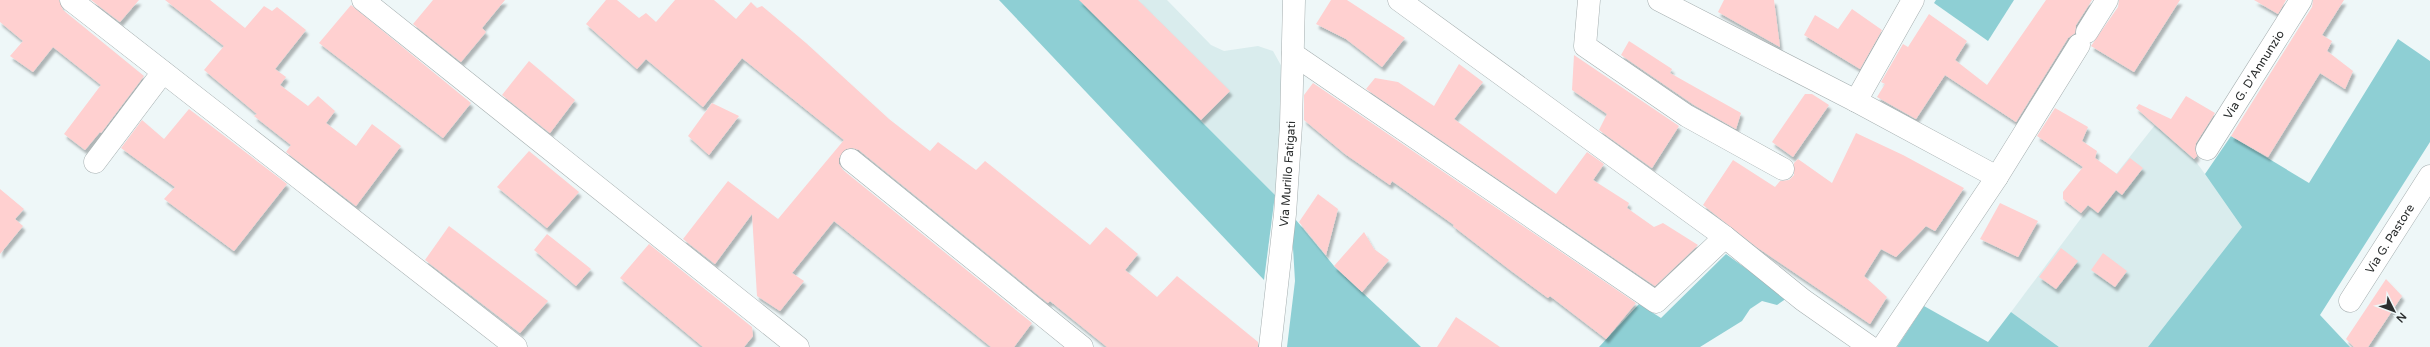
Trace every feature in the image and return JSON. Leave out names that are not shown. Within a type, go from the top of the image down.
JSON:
[{"type":"street","points":[[71,0],[516,347]]},
{"type":"street","points":[[363,0],[798,347]]},
{"type":"street","name":"Via Murillo Fatigati","points":[[1270,347],[1285,214],[1293,54],[1294,0]]},
{"type":"street","points":[[1399,0],[1725,238],[1803,300],[1870,347]]},
{"type":"street","points":[[1589,0],[1585,46],[1687,116],[1783,170]]},
{"type":"street","points":[[1659,0],[1856,101],[1997,177]]},
{"type":"street","points":[[1856,101],[1913,0]]},
{"type":"street","points":[[1883,347],[1997,177],[2108,0]]},
{"type":"street","name":"Via G. D'Annunzio","points":[[2207,150],[2301,0]]},
{"type":"street","points":[[1293,54],[1656,302],[1725,238]]},
{"type":"street","points":[[95,162],[163,72]]},
{"type":"street","points":[[851,160],[1082,347]]},
{"type":"street","name":"Via G. Pastore","points":[[2350,301],[2430,176]]},
{"type":"shaded area","points":[[999,0],[1080,0],[1275,195],[1264,280]]},
{"type":"shaded area","points":[[1088,0],[1167,0],[1211,45],[1224,51],[1258,46],[1273,51],[1283,69],[1277,197],[1084,4]]},
{"type":"shaded area","points":[[1936,0],[2014,0],[1988,41],[1934,3]]},
{"type":"shaded area","points":[[2398,39],[2430,61],[2430,142],[2320,315],[2350,347],[2148,347],[2242,227],[2205,174],[2231,136],[2309,183]]},
{"type":"shaded area","points":[[2155,125],[2194,159],[2243,226],[2148,347],[2059,347],[2011,312],[2082,217]]},
{"type":"shaded area","points":[[1291,214],[1334,266],[1421,347],[1287,347],[1295,281]]},
{"type":"shaded area","points":[[1726,254],[1787,298],[1777,305],[1762,301],[1750,309],[1742,321],[1700,347],[1599,347],[1639,304],[1661,318]]},
{"type":"shaded area","points":[[1924,306],[1988,342],[2011,312],[2059,347],[1897,347]]},
{"type":"building","points":[[0,0],[59,0],[63,10],[144,76],[101,133],[100,132],[85,150],[64,134],[101,85],[53,47],[33,72],[10,56],[23,41],[0,22]]},
{"type":"building","points":[[91,0],[139,0],[120,22]]},
{"type":"building","points":[[165,0],[210,0],[245,28],[264,6],[272,11],[277,7],[306,30],[275,69],[286,77],[280,85],[308,106],[318,96],[335,111],[326,123],[356,146],[372,124],[401,146],[356,206],[286,152],[291,145],[254,116],[257,114],[204,70],[224,46]]},
{"type":"building","points":[[433,0],[505,0],[482,28],[486,32],[461,62],[413,24]]},
{"type":"building","points":[[606,0],[617,0],[639,18],[646,13],[656,22],[675,0],[714,0],[736,19],[751,2],[757,8],[762,6],[806,43],[889,119],[930,151],[938,142],[976,170],[985,161],[1090,245],[1106,227],[1138,254],[1125,270],[1157,297],[1177,276],[1258,342],[1258,347],[1107,347],[1050,301],[1048,303],[859,150],[853,148],[846,149],[839,158],[839,164],[843,170],[1032,323],[1014,347],[991,347],[834,221],[792,273],[804,281],[780,311],[757,296],[752,214],[715,264],[683,239],[728,181],[778,219],[844,140],[742,58],[703,107],[646,59],[637,69],[586,24]]},
{"type":"building","points":[[1079,0],[1138,0],[1230,91],[1201,120]]},
{"type":"building","points":[[1331,0],[1347,0],[1405,38],[1382,67],[1346,39],[1316,24]]},
{"type":"building","points":[[1724,0],[1774,0],[1780,47],[1718,12]]},
{"type":"building","points":[[2046,0],[2092,0],[2076,25],[2075,33],[2068,38],[2016,122],[1945,75],[1916,119],[1877,97],[1885,84],[1881,82],[1903,44],[1908,47],[1929,14],[1967,41],[1955,60],[1987,85]]},
{"type":"building","points":[[2119,0],[2180,0],[2134,72],[2091,46],[2118,7]]},
{"type":"building","points":[[2254,0],[2286,0],[2278,14]]},
{"type":"building","points":[[2313,0],[2344,0],[2322,35],[2332,41],[2327,51],[2353,71],[2345,89],[2320,73],[2268,157],[2231,136],[2312,7]]},
{"type":"building","points":[[351,5],[471,103],[443,138],[319,43]]},
{"type":"building","points":[[1852,9],[1882,30],[1860,69],[1804,35],[1815,15],[1838,29]]},
{"type":"building","points":[[1629,41],[1672,69],[1670,73],[1741,113],[1736,129],[1694,105],[1621,55]]},
{"type":"building","points":[[1574,55],[1679,126],[1652,168],[1599,130],[1607,114],[1572,90]]},
{"type":"building","points":[[529,61],[575,100],[550,133],[502,95]]},
{"type":"building","points":[[1459,64],[1483,82],[1454,119],[1556,194],[1587,152],[1604,164],[1593,180],[1629,203],[1627,208],[1654,227],[1663,223],[1698,245],[1655,286],[1366,89],[1375,78],[1398,82],[1434,106]]},
{"type":"building","points":[[1313,83],[1636,303],[1606,339],[1550,296],[1548,298],[1510,270],[1453,226],[1454,225],[1392,181],[1390,185],[1345,154],[1304,120],[1304,95]]},
{"type":"building","points":[[1805,94],[1812,94],[1829,105],[1793,157],[1772,142]]},
{"type":"building","points":[[2186,96],[2215,113],[2196,143],[2195,149],[2197,156],[2194,159],[2136,108],[2139,104],[2171,119]]},
{"type":"building","points":[[712,103],[739,116],[709,155],[688,136]]},
{"type":"building","points":[[2055,108],[2088,127],[2082,141],[2097,151],[2095,158],[2117,174],[2130,158],[2143,168],[2122,195],[2116,190],[2098,213],[2088,205],[2081,213],[2063,199],[2063,192],[2083,167],[2037,136]]},
{"type":"building","points":[[189,109],[287,184],[234,251],[164,199],[175,187],[121,148],[142,120],[164,139]]},
{"type":"building","points":[[1856,133],[1903,155],[1964,188],[1935,231],[1926,226],[1896,257],[1881,249],[1864,276],[1887,297],[1870,324],[1758,248],[1703,205],[1733,160],[1775,187],[1780,181],[1789,180],[1794,175],[1794,163],[1798,159],[1832,183]]},
{"type":"building","points":[[529,151],[579,192],[547,228],[497,187]]},
{"type":"building","points":[[0,189],[24,209],[15,219],[23,226],[0,254]]},
{"type":"building","points":[[1318,194],[1338,209],[1326,255],[1299,222]]},
{"type":"building","points":[[2000,203],[2038,221],[2018,257],[1980,239]]},
{"type":"building","points":[[449,226],[548,301],[520,333],[425,260]]},
{"type":"building","points":[[1364,232],[1374,249],[1389,260],[1362,292],[1334,266]]},
{"type":"building","points":[[547,234],[591,269],[576,286],[534,250]]},
{"type":"building","points":[[649,244],[752,327],[753,336],[744,347],[703,347],[620,278]]},
{"type":"building","points":[[2061,248],[2078,261],[2056,289],[2039,277]]},
{"type":"building","points":[[2103,253],[2127,271],[2115,287],[2091,270]]},
{"type":"building","points":[[2386,279],[2402,296],[2368,347],[2354,347],[2346,339]]},
{"type":"building","points":[[1456,317],[1500,347],[1437,347]]}]
